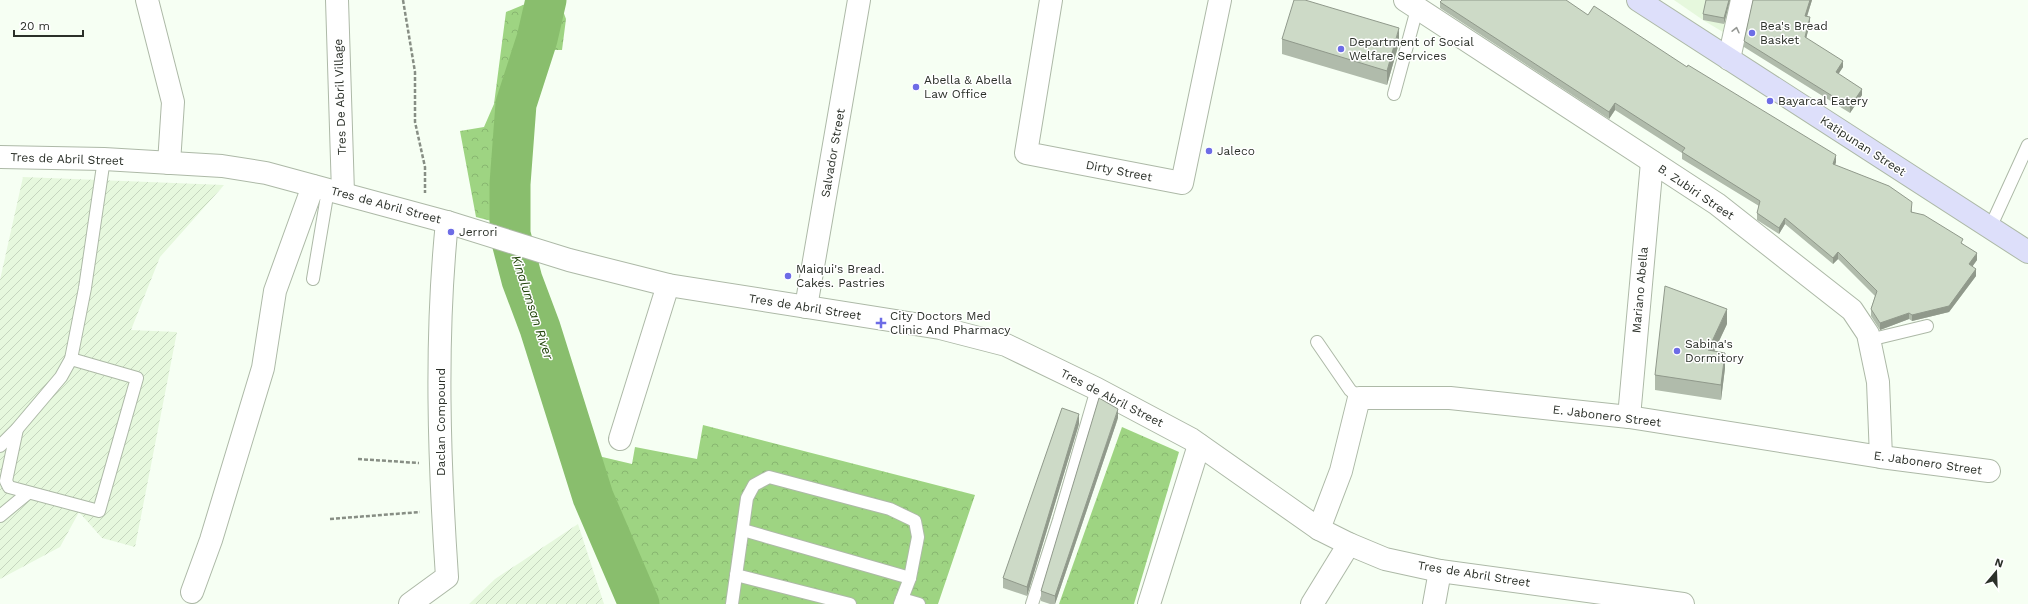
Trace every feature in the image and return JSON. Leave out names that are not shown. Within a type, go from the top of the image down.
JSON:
[{"type":"main road","name":"Katipunan Street","points":[[1638,0],[2028,252]]},
{"type":"street","points":[[147,0],[173,102],[169,163]]},
{"type":"street","name":"Tres De Abril Village","points":[[328,190],[338,0]]},
{"type":"street","name":"Salvador Street","points":[[806,307],[859,0]]},
{"type":"street","name":"Dirty Street","points":[[1051,0],[1026,153],[1182,183],[1220,0]]},
{"type":"street","points":[[1729,59],[1742,0]]},
{"type":"street","name":"B. Zubiri Street","points":[[1411,4],[1717,204],[1852,310],[1868,334],[1878,382],[1881,457]]},
{"type":"street","name":"Tres de Abril Street","points":[[0,156],[104,159],[222,166],[266,174],[446,222],[569,260],[668,284],[940,328],[1006,345],[1097,389],[1198,444],[1319,528],[1350,544],[1385,558],[1440,571],[1655,602],[1683,604]]},
{"type":"street","name":"Mariano Abella","points":[[1629,417],[1652,162]]},
{"type":"street","points":[[192,592],[211,540],[263,368],[275,291],[328,190]]},
{"type":"street","name":"Daclan Compound","points":[[410,604],[448,577],[440,464],[441,273],[446,222]]},
{"type":"street","points":[[620,439],[668,284]]},
{"type":"street","points":[[1319,528],[1341,471],[1358,398]]},
{"type":"street","name":"E. Jabonero Street","points":[[1358,398],[1450,398],[1629,417],[1881,457],[1989,472]]},
{"type":"street","points":[[1149,604],[1198,444]]},
{"type":"street","points":[[1312,604],[1350,544]]},
{"type":"street","points":[[1434,604],[1440,571]]},
{"type":"lane","points":[[1394,94],[1411,4]]},
{"type":"lane","points":[[1990,228],[2028,145]]},
{"type":"lane","points":[[0,446],[17,429],[61,377],[70,359],[85,288],[104,159]]},
{"type":"lane","points":[[313,279],[328,190]]},
{"type":"lane","points":[[1869,340],[1927,326]]},
{"type":"lane","points":[[1317,342],[1350,390],[1358,398]]},
{"type":"lane","points":[[17,429],[6,481],[9,487],[99,512],[137,378],[70,359]]},
{"type":"lane","points":[[1032,604],[1059,520],[1097,389]]},
{"type":"lane","points":[[732,604],[747,498],[754,485],[770,477],[890,509],[914,521],[918,537],[910,578],[901,602],[919,604]]},
{"type":"lane","points":[[0,516],[28,492]]},
{"type":"lane","points":[[743,530],[910,578]]},
{"type":"lane","points":[[736,575],[850,604]]},
{"type":"path","points":[[403,0],[415,72],[415,122],[425,167],[425,217]]},
{"type":"path","points":[[358,459],[440,464]]},
{"type":"path","points":[[330,518],[443,510]]},
{"type":"shaded area","points":[[1674,0],[1729,0],[1723,32],[1703,20]]},
{"type":"shaded area","points":[[23,177],[224,185],[160,257],[131,330],[177,332],[135,547],[102,538],[79,512],[60,547],[0,579],[0,280]]},
{"type":"shaded area","points":[[578,524],[604,604],[469,604],[495,579]]},
{"type":"green space","points":[[535,0],[559,0],[566,19],[562,50],[545,50],[521,116],[515,227],[476,217],[460,131],[484,127],[494,104],[506,12]]},
{"type":"green space","points":[[703,425],[975,495],[938,604],[652,604],[594,455],[632,464],[635,447],[697,459]]},
{"type":"green space","points":[[1122,427],[1179,452],[1134,604],[1059,604]]},
{"type":"building","name":"Department of Social Welfare Services","points":[[1294,0],[1305,0],[1399,28],[1387,71],[1282,39]]},
{"type":"building","points":[[1442,0],[1566,0],[1588,15],[1594,6],[1687,67],[1688,65],[1836,155],[1833,164],[1889,186],[1912,202],[1911,212],[1924,215],[1963,239],[1961,243],[1977,253],[1969,264],[1976,269],[1949,306],[1912,315],[1909,313],[1880,323],[1871,309],[1877,291],[1838,252],[1833,258],[1785,218],[1779,228],[1757,213],[1760,201],[1682,152],[1685,148],[1615,103],[1609,112],[1440,2]]},
{"type":"building","points":[[1706,0],[1729,0],[1724,18],[1703,14]]},
{"type":"building","points":[[1753,0],[1810,0],[1805,16],[1810,17],[1805,37],[1843,61],[1836,72],[1862,89],[1850,107],[1744,41]]},
{"type":"building","name":"Sabina's Dormitory","points":[[1665,286],[1727,309],[1708,350],[1725,353],[1721,385],[1655,375]]},
{"type":"building","points":[[1099,398],[1118,409],[1055,596],[1041,591]]},
{"type":"building","points":[[1062,408],[1079,414],[1027,587],[1003,578]]},
{"type":"waterway","name":"Kinalumsan River","points":[[546,0],[537,39],[516,104],[510,184],[510,234],[522,280],[540,328],[593,497],[639,604]]},
{"type":"place","name":"Bea's Bread Basket","points":[[1752,33]]},
{"type":"place","name":"Department of Social Welfare Services","points":[[1341,49]]},
{"type":"place","name":"Abella & Abella Law Office","points":[[916,87]]},
{"type":"place","name":"Bayarcal Eatery","points":[[1770,101]]},
{"type":"place","name":"Jaleco","points":[[1209,151]]},
{"type":"place","name":"Jerrori","points":[[451,232]]},
{"type":"place","name":"Maiqui's Bread. Cakes. Pastries","points":[[788,276]]},
{"type":"place","name":"City Doctors Med Clinic And Pharmacy","points":[[881,323]]},
{"type":"place","name":"Sabina's Dormitory","points":[[1677,351]]}]
